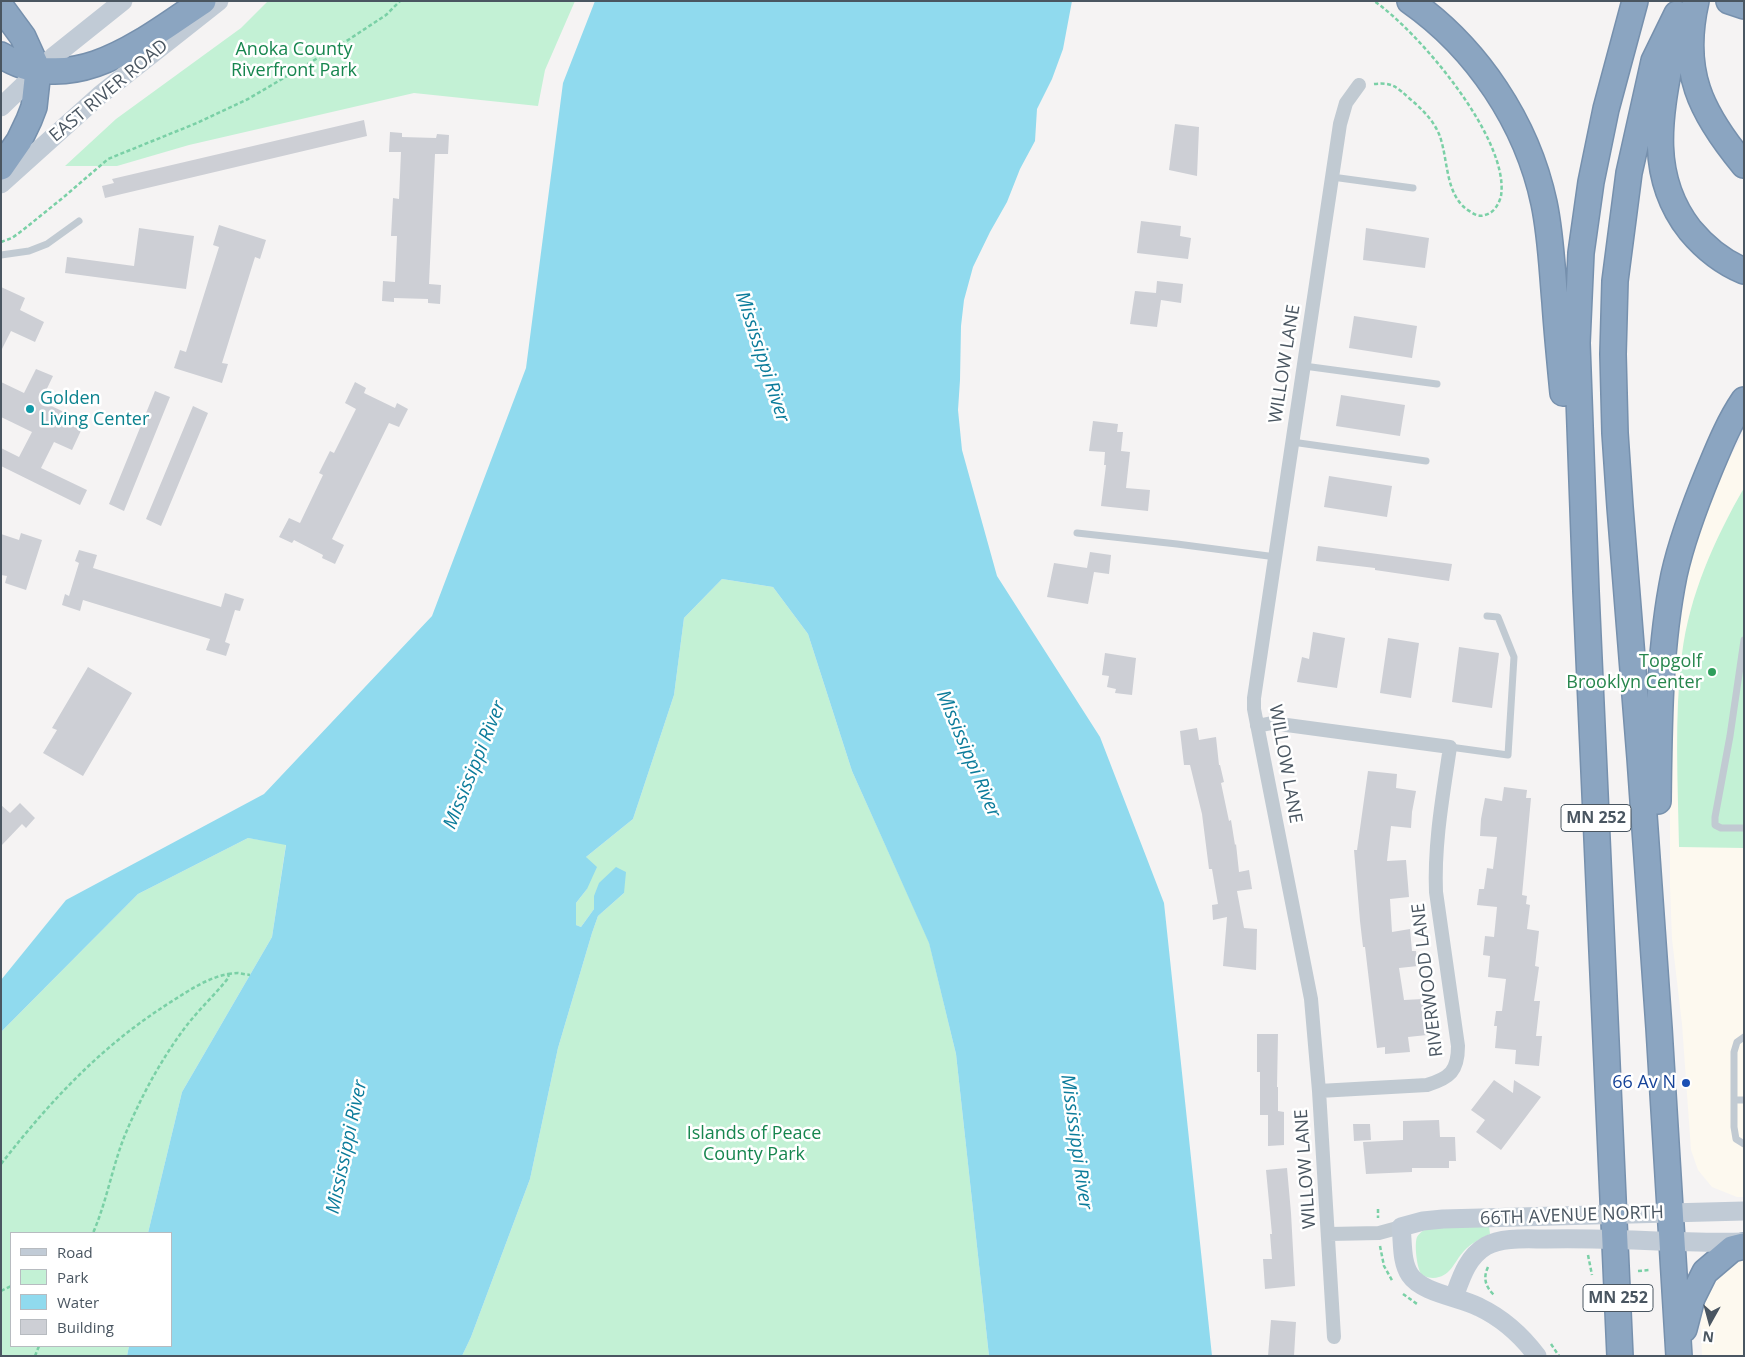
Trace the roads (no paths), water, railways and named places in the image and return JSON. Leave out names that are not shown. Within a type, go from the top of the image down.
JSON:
[{"type":"highway","points":[[1,55],[21,65],[38,70],[68,71],[95,65],[125,51],[203,1]]},
{"type":"highway","points":[[1410,1],[1449,33],[1489,80],[1522,136],[1539,184],[1550,240],[1590,676]]},
{"type":"highway","points":[[1590,676],[1577,364],[1579,278],[1591,182],[1604,118],[1634,1]]},
{"type":"highway","points":[[1729,2],[1744,6]]},
{"type":"highway","points":[[1684,5],[1691,43],[1693,68],[1700,99],[1712,122],[1744,165]]},
{"type":"highway","points":[[1684,5],[1661,121],[1660,150],[1663,172],[1669,194],[1686,225],[1702,244],[1724,261],[1739,269]]},
{"type":"highway","points":[[1655,966],[1619,498],[1614,406],[1613,328],[1618,253],[1629,173],[1654,61],[1684,5]]},
{"type":"highway","points":[[1,7],[23,38],[38,70],[34,108],[19,141],[1,167]]},
{"type":"highway","points":[[1655,966],[1658,760],[1665,635],[1674,574],[1687,527],[1701,488],[1724,434],[1744,400]]},
{"type":"highway","points":[[1701,488],[1744,416]]},
{"type":"highway","name":"MN 252","points":[[1590,676],[1620,1356]]},
{"type":"highway","name":"MN 252","points":[[1655,966],[1679,1353]]},
{"type":"highway","points":[[1679,1353],[1692,1298],[1705,1272],[1732,1249],[1744,1244]]},
{"type":"street","points":[[1,106],[38,70],[123,1]]},
{"type":"street","name":"EAST RIVER ROAD","points":[[1,184],[100,95],[219,1]]},
{"type":"street","name":"WILLOW LANE","points":[[1334,1337],[1329,1234],[1311,999],[1257,726],[1254,698],[1340,124],[1346,103],[1359,85]]},
{"type":"street","points":[[1257,726],[1272,723],[1450,747]]},
{"type":"street","name":"RIVERWOOD LANE","points":[[1319,1091],[1427,1085],[1440,1081],[1451,1074],[1458,1061],[1458,1046],[1436,892],[1435,867],[1450,747]]},
{"type":"street","name":"66TH AVENUE NORTH","points":[[1329,1234],[1379,1233],[1401,1226],[1443,1219],[1744,1211]]},
{"type":"street","points":[[1401,1226],[1404,1261],[1411,1277],[1417,1283],[1479,1306],[1520,1336],[1538,1356]]},
{"type":"street","name":"66TH AVENUE NORTH","points":[[1454,1297],[1462,1275],[1473,1255],[1487,1245],[1510,1240],[1570,1238],[1744,1244]]},
{"type":"lane","points":[[1332,177],[1412,188]]},
{"type":"lane","points":[[1,255],[29,251],[47,244],[78,221]]},
{"type":"lane","points":[[1304,366],[1437,384]]},
{"type":"lane","points":[[1292,442],[1426,460]]},
{"type":"lane","points":[[1077,533],[1276,557]]},
{"type":"lane","points":[[1450,747],[1508,755],[1514,657],[1498,618],[1487,616]]},
{"type":"lane","points":[[1744,640],[1715,825],[1721,828],[1744,828]]},
{"type":"lane","points":[[1744,1037],[1737,1042],[1734,1052],[1735,1133],[1736,1139],[1744,1144]]},
{"type":"lane","points":[[1734,1100],[1744,1100]]},
{"type":"water","name":"Mississippi River","points":[[595,1],[1072,1],[1063,49],[1052,79],[1037,109],[1035,141],[1020,169],[1007,202],[973,267],[964,300],[961,326],[958,410],[962,450],[997,576],[1100,737],[1164,903],[1212,1356],[989,1356],[956,1054],[929,943],[852,771],[808,634],[773,587],[722,579],[684,618],[674,695],[633,819],[586,857],[597,867],[587,889],[576,903],[576,925],[581,927],[594,909],[594,896],[599,883],[616,867],[626,872],[624,893],[598,916],[592,933],[558,1048],[530,1179],[471,1337],[462,1356],[127,1356],[129,1347],[172,1347],[172,1232],[148,1232],[182,1092],[272,937],[286,845],[248,838],[138,894],[1,1032],[1,980],[66,900],[264,794],[432,616],[526,368],[563,83]]},
{"type":"place","name":"Golden Living Center","points":[[30,409]]},
{"type":"place","name":"Topgolf Brooklyn Center","points":[[1712,672]]},
{"type":"place","name":"66 Av N","points":[[1686,1083]]},
{"type":"park label","name":"Anoka County Riverfront Park","points":[[294,60]]},
{"type":"park label","name":"Islands of Peace County Park","points":[[754,1144]]}]
